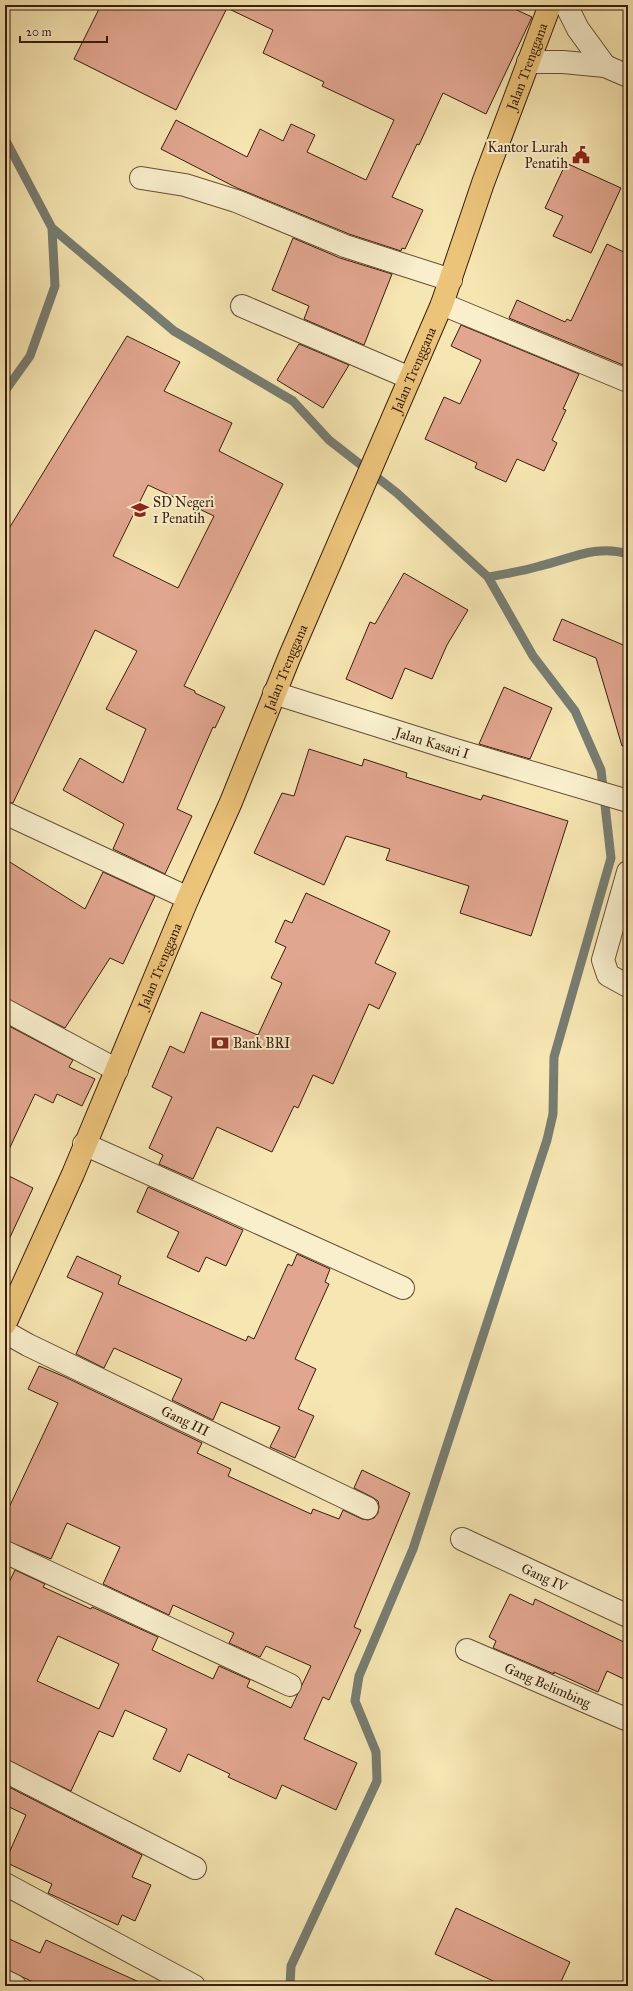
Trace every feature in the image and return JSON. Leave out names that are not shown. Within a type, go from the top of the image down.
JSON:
[{"type":"main road","name":"Jalan Trenggana","points":[[6,1319],[73,1174],[84,1144],[117,1070],[188,898],[231,802],[274,693],[349,516],[442,304],[483,183],[550,7]]},
{"type":"street","points":[[550,7],[578,30],[605,66]]},
{"type":"street","points":[[528,62],[563,62],[605,66],[628,76]]},
{"type":"street","points":[[141,178],[185,185],[236,201],[345,246],[451,280]]},
{"type":"street","points":[[442,304],[628,381]]},
{"type":"street","points":[[242,306],[410,378]]},
{"type":"street","name":"Jalan Kasari I","points":[[274,693],[452,749],[628,801]]},
{"type":"street","points":[[7,814],[188,898]]},
{"type":"street","points":[[628,872],[603,960],[608,975],[628,986]]},
{"type":"street","points":[[5,1010],[117,1070]]},
{"type":"street","points":[[84,1144],[403,1288]]},
{"type":"street","name":"Gang III","points":[[6,1319],[28,1345],[367,1508]]},
{"type":"street","name":"Gang IV","points":[[462,1539],[628,1616]]},
{"type":"street","points":[[5,1552],[290,1685]]},
{"type":"street","name":"Gang Belimbing","points":[[467,1650],[628,1720]]},
{"type":"street","points":[[5,1772],[195,1868]]},
{"type":"street","points":[[5,1884],[194,1986]]},
{"type":"street","points":[[5,1981],[15,1986]]},
{"type":"building","points":[[101,5],[506,5],[532,17],[486,114],[443,93],[419,145],[417,144],[392,197],[423,210],[405,249],[402,248],[401,251],[349,234],[237,188],[161,149],[176,120],[247,157],[260,129],[283,141],[291,124],[315,135],[307,152],[366,180],[394,120],[322,86],[324,82],[263,53],[273,30],[227,8],[176,110],[74,59]]},
{"type":"building","points":[[566,163],[621,188],[591,253],[553,236],[563,216],[545,208]]},
{"type":"building","points":[[293,238],[340,258],[392,274],[364,345],[304,319],[309,306],[272,290]]},
{"type":"building","points":[[607,244],[628,254],[628,367],[509,318],[517,300],[565,322],[567,319],[571,321]]},
{"type":"building","points":[[461,325],[579,374],[563,409],[566,410],[552,440],[557,443],[544,471],[517,459],[506,482],[475,468],[477,463],[425,439],[444,397],[460,404],[481,360],[451,346]]},
{"type":"building","name":"SD Negeri 1 Penatih","points":[[127,336],[180,362],[164,391],[232,423],[219,451],[283,484],[184,686],[195,691],[195,693],[225,707],[215,728],[213,727],[177,809],[192,816],[165,874],[113,849],[124,824],[63,790],[80,758],[123,783],[146,729],[106,709],[137,651],[95,630],[13,803],[5,802],[5,535]],"holes":[[[148,485],[214,516],[178,588],[113,556]]]},
{"type":"building","points":[[299,344],[349,365],[323,408],[277,380]]},
{"type":"building","points":[[404,573],[468,610],[447,645],[432,679],[405,668],[392,699],[346,679],[370,622],[375,624]]},
{"type":"building","points":[[562,619],[628,647],[628,745],[622,746],[596,658],[553,640]]},
{"type":"building","points":[[504,687],[552,708],[530,759],[479,744]]},
{"type":"building","points":[[309,749],[362,766],[364,759],[407,773],[406,777],[481,800],[483,795],[568,821],[531,936],[460,913],[469,886],[386,860],[390,849],[346,836],[324,885],[254,853],[282,793],[294,796]]},
{"type":"building","points":[[5,859],[85,909],[103,872],[155,896],[123,964],[110,958],[65,1028],[5,998]]},
{"type":"building","points":[[306,893],[390,931],[375,963],[396,973],[379,1009],[369,1004],[333,1084],[313,1075],[298,1108],[294,1106],[272,1152],[217,1127],[193,1179],[159,1164],[163,1155],[149,1148],[172,1097],[152,1087],[170,1046],[184,1053],[201,1012],[258,1035],[282,983],[271,978],[286,947],[275,942],[285,920],[292,923]]},
{"type":"building","points":[[7,1025],[73,1060],[69,1067],[95,1079],[82,1106],[57,1094],[53,1103],[35,1094],[5,1158],[5,1030]]},
{"type":"building","points":[[5,1174],[33,1188],[5,1248]]},
{"type":"building","points":[[148,1187],[243,1230],[226,1266],[206,1257],[199,1272],[167,1257],[179,1232],[137,1212]]},
{"type":"building","points":[[297,1254],[330,1269],[325,1282],[329,1284],[295,1359],[316,1369],[298,1409],[314,1416],[295,1458],[270,1447],[280,1427],[221,1402],[213,1420],[172,1400],[182,1379],[114,1348],[104,1368],[76,1354],[103,1293],[67,1277],[77,1256],[121,1276],[118,1284],[246,1341],[248,1336],[254,1339],[288,1264],[292,1266]]},
{"type":"building","points":[[39,1366],[65,1377],[202,1443],[197,1453],[231,1469],[228,1476],[311,1514],[313,1509],[339,1519],[343,1510],[362,1519],[368,1520],[374,1518],[378,1513],[378,1501],[354,1488],[362,1470],[410,1493],[354,1627],[361,1630],[329,1700],[323,1697],[304,1739],[357,1763],[336,1810],[282,1785],[276,1799],[228,1777],[230,1774],[188,1754],[180,1772],[153,1759],[167,1729],[125,1710],[113,1737],[99,1731],[71,1791],[5,1759],[5,1591],[15,1570],[45,1584],[43,1587],[158,1637],[152,1650],[213,1679],[219,1666],[250,1680],[247,1687],[291,1708],[311,1666],[266,1646],[260,1657],[229,1643],[234,1633],[173,1605],[169,1615],[103,1584],[120,1547],[67,1523],[51,1559],[5,1540],[5,1516],[58,1403],[28,1389]],"holes":[[[58,1636],[119,1664],[99,1709],[37,1681]]]},
{"type":"building","points":[[510,1594],[533,1605],[535,1599],[628,1644],[628,1681],[607,1671],[598,1692],[554,1672],[554,1674],[493,1648],[496,1641],[489,1637]]},
{"type":"building","points":[[5,1785],[142,1855],[132,1877],[151,1885],[135,1921],[122,1915],[118,1925],[48,1893],[52,1884],[5,1862],[26,1815],[5,1805]]},
{"type":"building","points":[[456,1908],[570,1962],[559,1986],[504,1986],[435,1954]]},
{"type":"building","points":[[5,1937],[40,1953],[46,1940],[148,1986],[42,1986],[5,1969]]},
{"type":"waterway","points":[[5,139],[52,228],[55,286],[30,356],[5,391]]},
{"type":"waterway","points":[[52,228],[174,331],[293,401],[329,440],[397,493],[488,577],[533,656],[575,711],[601,770],[611,858],[554,1057],[553,1114],[547,1140],[413,1549],[359,1676],[355,1701],[376,1752],[377,1781],[291,1966],[290,1986]]},
{"type":"waterway","points":[[488,577],[594,552],[617,551],[628,554]]},
{"type":"place","name":"Kantor Lurah Penatih","points":[[581,155]]},
{"type":"place","name":"SD Negeri 1 Penatih","points":[[140,510]]},
{"type":"place","name":"Bank BRI","points":[[220,1043]]}]
